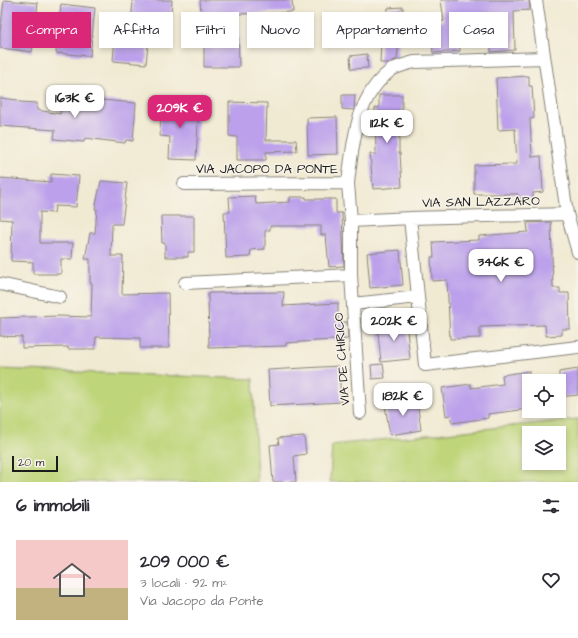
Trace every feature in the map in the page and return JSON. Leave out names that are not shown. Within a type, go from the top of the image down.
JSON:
[{"type":"street","points":[[536,0],[567,214],[578,252]]},
{"type":"street","points":[[348,183],[351,154],[359,117],[369,94],[381,80],[394,69],[414,62],[544,58]]},
{"type":"street","name":"VIA JACOPO DA PONTE","points":[[184,184],[348,183],[351,221],[351,275]]},
{"type":"street","name":"VIA SAN LAZZARO","points":[[567,214],[410,218],[425,365],[578,346]]},
{"type":"street","points":[[351,221],[410,218]]},
{"type":"street","points":[[185,283],[351,275]]},
{"type":"street","name":"VIA DE CHIRICO","points":[[351,275],[360,413]]},
{"type":"street","points":[[0,284],[60,297]]},
{"type":"street","points":[[352,304],[418,297]]},
{"type":"green space","points":[[0,369],[253,379],[257,482],[0,482]]},
{"type":"green space","points":[[578,419],[578,482],[330,482],[332,445]]},
{"type":"building","points":[[4,0],[38,3],[37,12],[12,12],[12,48],[32,48],[32,52],[0,48],[0,33]]},
{"type":"building","points":[[133,0],[172,0],[171,12],[132,12]]},
{"type":"building","points":[[200,0],[292,0],[293,12],[247,12],[247,14],[239,14],[239,12],[201,12]]},
{"type":"building","points":[[441,0],[529,0],[530,10],[514,11],[515,50],[491,52],[491,48],[508,48],[508,12],[449,12],[449,48],[460,48],[460,51],[433,53],[433,48],[441,48],[441,21],[444,21]]},
{"type":"building","points":[[61,4],[95,8],[91,46],[91,12],[60,12]]},
{"type":"building","points":[[403,7],[403,12],[388,12],[388,8]]},
{"type":"building","points":[[57,48],[91,48],[90,56],[56,53]]},
{"type":"building","points":[[114,48],[148,48],[146,64],[113,61]]},
{"type":"building","points":[[204,48],[239,48],[239,67],[204,67]]},
{"type":"building","points":[[381,48],[398,48],[397,59],[389,63],[380,63]]},
{"type":"building","points":[[367,54],[368,68],[351,69],[350,56]]},
{"type":"building","points":[[529,76],[529,86],[532,86],[534,118],[530,119],[532,157],[541,156],[543,192],[533,193],[533,199],[518,200],[518,194],[474,194],[474,165],[517,164],[515,129],[498,130],[496,78]]},
{"type":"building","points":[[62,95],[136,103],[133,141],[126,140],[125,143],[85,138],[84,142],[54,139],[55,130],[0,126],[0,98],[18,100],[19,102],[37,103],[37,110],[60,114]]},
{"type":"building","points":[[342,95],[355,95],[354,110],[342,109]]},
{"type":"building","points":[[379,95],[402,95],[402,121],[399,121],[399,153],[402,187],[373,189],[370,154],[376,154],[375,108],[379,108]]},
{"type":"building","points":[[161,102],[199,104],[196,160],[169,159],[170,137],[160,136]]},
{"type":"building","points":[[229,102],[267,103],[266,140],[296,140],[297,151],[266,152],[266,160],[237,160],[237,137],[229,136]]},
{"type":"building","points":[[337,117],[338,154],[308,155],[307,118]]},
{"type":"building","points":[[51,174],[79,176],[76,207],[55,206],[54,213],[40,212],[40,243],[73,243],[72,259],[61,259],[61,274],[33,274],[33,262],[11,261],[12,220],[0,219],[0,178],[51,182]]},
{"type":"building","points":[[101,181],[127,183],[122,224],[112,224],[111,256],[123,256],[122,294],[168,293],[169,348],[140,348],[140,338],[96,337],[95,349],[68,349],[68,347],[22,348],[22,337],[0,336],[0,318],[58,316],[91,317],[92,283],[90,283],[90,259],[85,259],[90,233],[95,233],[97,209],[95,209]]},
{"type":"building","points":[[255,196],[256,204],[290,202],[290,197],[306,197],[306,199],[336,199],[336,213],[342,213],[344,266],[329,267],[326,235],[321,235],[321,226],[270,226],[270,230],[265,231],[265,249],[251,250],[250,257],[226,258],[224,212],[230,212],[229,197]]},
{"type":"building","points":[[161,216],[194,216],[194,252],[188,252],[188,257],[165,257],[165,243],[162,243]]},
{"type":"building","points":[[551,222],[553,288],[560,288],[560,293],[569,293],[570,329],[562,329],[562,335],[546,336],[545,325],[480,327],[480,338],[450,339],[447,280],[432,281],[431,257],[434,257],[433,242],[479,240],[479,236],[528,232],[527,223]]},
{"type":"building","points":[[400,250],[403,285],[370,288],[367,253]]},
{"type":"building","points":[[284,292],[283,306],[338,303],[338,322],[347,322],[348,339],[286,343],[286,346],[209,348],[208,293]]},
{"type":"building","points":[[379,309],[380,322],[368,323],[367,310]]},
{"type":"building","points":[[406,321],[410,359],[381,362],[377,324]]},
{"type":"building","points":[[383,364],[385,378],[372,379],[371,365]]},
{"type":"building","points":[[339,366],[341,402],[270,406],[268,370]]},
{"type":"building","points":[[578,369],[578,395],[566,396],[566,374],[559,374],[559,372]]},
{"type":"building","points":[[529,371],[529,374],[522,374],[522,410],[488,414],[488,418],[452,423],[450,415],[446,416],[442,388],[471,384],[471,388],[503,384],[502,375]]},
{"type":"building","points":[[417,400],[421,430],[390,435],[385,405]]},
{"type":"building","points":[[304,436],[306,454],[294,456],[296,482],[273,482],[270,445],[279,444],[278,438]]}]
